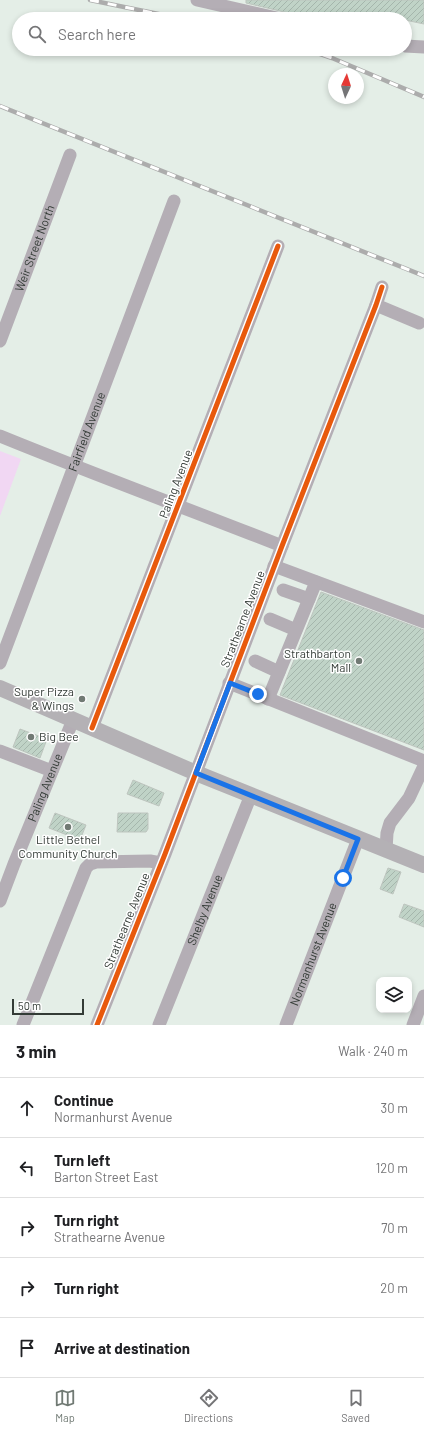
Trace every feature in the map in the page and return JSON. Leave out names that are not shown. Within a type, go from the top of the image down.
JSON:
[{"type":"main road","points":[[0,688],[196,773],[424,866]]},
{"type":"street","points":[[197,0],[250,12]]},
{"type":"street","points":[[412,46],[424,47]]},
{"type":"street","name":"Weir Street North","points":[[0,341],[70,155]]},
{"type":"street","name":"Fairfield Avenue","points":[[0,663],[174,201]]},
{"type":"street","name":"Paling Avenue","points":[[92,728],[278,246]]},
{"type":"street","name":"Strathearne Avenue","points":[[97,1025],[196,773],[382,287]]},
{"type":"street","points":[[376,305],[419,323]]},
{"type":"street","points":[[0,436],[75,467],[178,505],[282,546]]},
{"type":"street","points":[[274,566],[424,622]]},
{"type":"street","points":[[268,698],[316,582]]},
{"type":"street","points":[[283,590],[309,599]]},
{"type":"street","points":[[270,619],[296,630]]},
{"type":"street","points":[[255,661],[279,672]]},
{"type":"street","points":[[230,683],[424,761]]},
{"type":"street","name":"Paling Avenue","points":[[0,901],[2,888],[73,720]]},
{"type":"street","points":[[0,751],[52,771]]},
{"type":"street","points":[[386,850],[387,834],[390,823],[409,798],[424,766]]},
{"type":"street","name":"Shelby Avenue","points":[[159,1025],[251,795]]},
{"type":"street","name":"Normanhurst Avenue","points":[[286,1025],[358,839]]},
{"type":"street","points":[[23,1025],[86,868],[96,862],[150,861],[161,863]]},
{"type":"street","points":[[413,1025],[424,996]]},
{"type":"shaded area","points":[[0,451],[21,459],[0,516]]},
{"type":"building","points":[[246,0],[424,0],[424,24],[412,21],[412,12],[284,12],[246,3]]},
{"type":"building","name":"Strathbarton Mall","points":[[321,592],[424,630],[424,750],[280,695]]},
{"type":"building","points":[[20,729],[47,739],[40,758],[13,747]]},
{"type":"building","points":[[133,780],[164,793],[159,806],[127,794]]},
{"type":"building","name":"Little Bethel Community Church","points":[[55,813],[86,825],[80,840],[49,828]]},
{"type":"building","points":[[118,813],[148,813],[148,829],[146,832],[117,832]]},
{"type":"building","points":[[388,868],[401,872],[393,894],[380,889]]},
{"type":"building","points":[[404,904],[424,911],[424,927],[399,917]]},
{"type":"railway","points":[[90,0],[149,12]]},
{"type":"railway","points":[[326,56],[424,97]]},
{"type":"railway","points":[[0,106],[424,276]]},
{"type":"cycle path","points":[[92,728],[278,246]]},
{"type":"cycle path","points":[[97,1025],[165,854],[382,287]]},
{"type":"place","name":"Strathbarton Mall","points":[[359,661]]},
{"type":"place","name":"Super Pizza & Wings","points":[[82,699]]},
{"type":"place","name":"Big Bee","points":[[31,737]]},
{"type":"place","name":"Little Bethel Community Church","points":[[68,827]]},
{"type":"route","points":[[258,694],[230,683],[196,773],[358,839],[343,878]]}]
